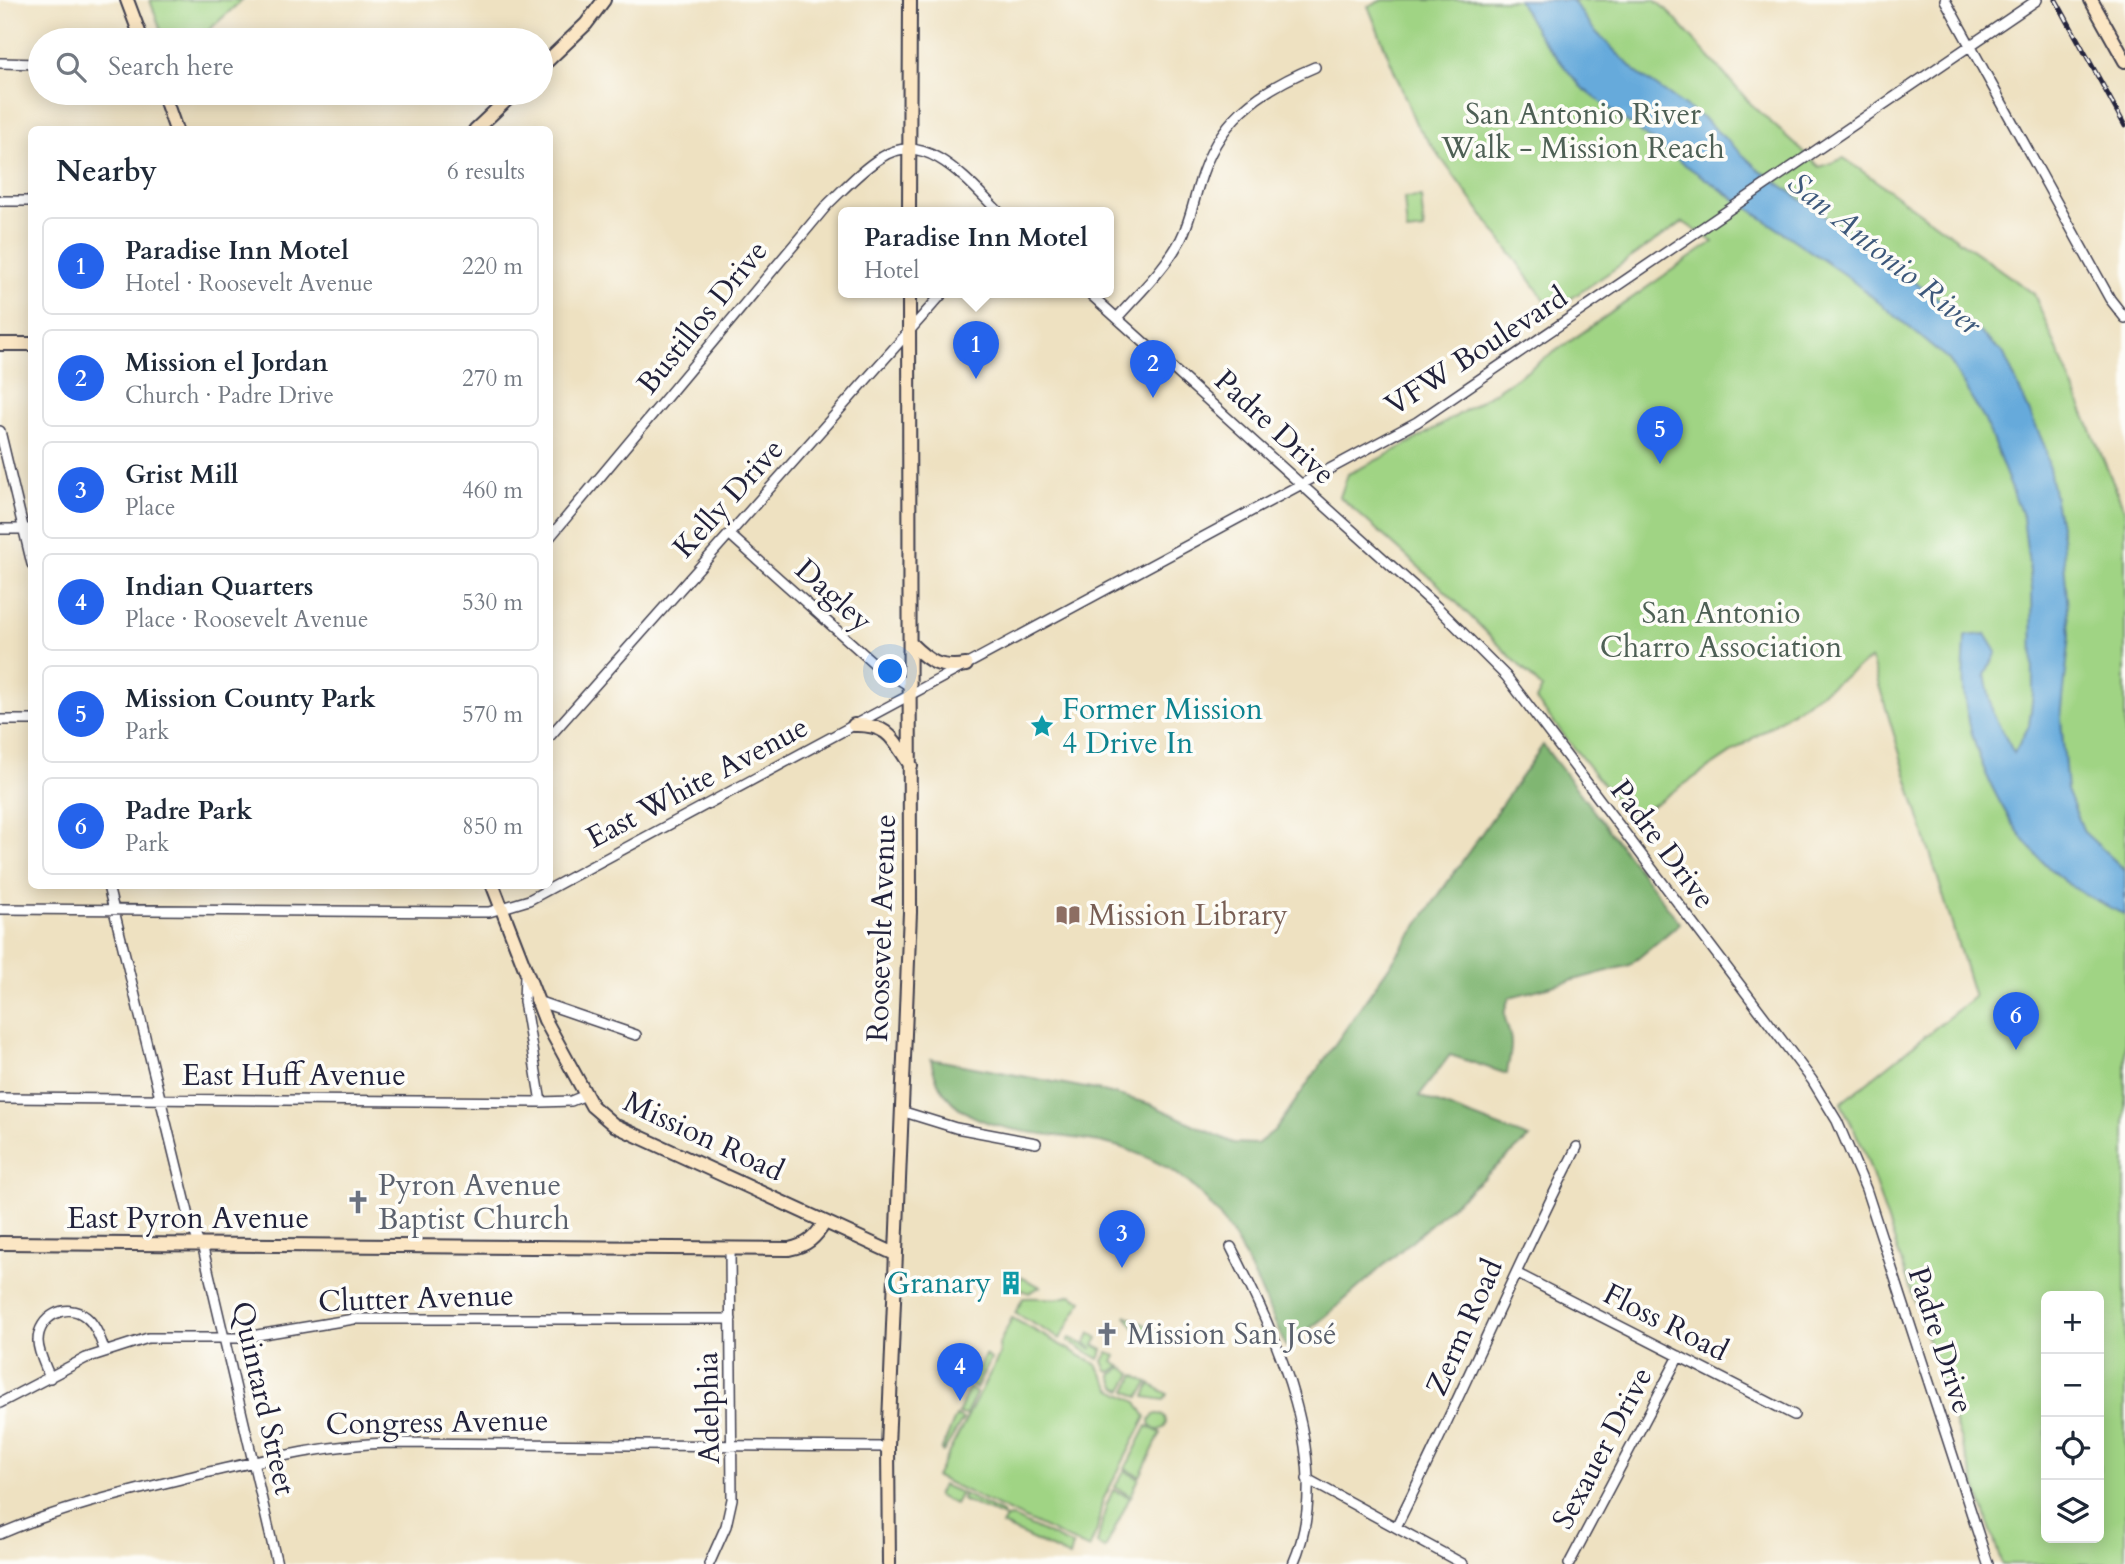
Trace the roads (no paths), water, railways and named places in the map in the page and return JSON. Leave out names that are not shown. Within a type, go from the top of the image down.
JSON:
[{"type":"main road","points":[[127,0],[138,28]]},
{"type":"main road","points":[[553,56],[586,24],[604,0]]},
{"type":"main road","points":[[909,0],[909,207]]},
{"type":"main road","points":[[2091,0],[2125,61]]},
{"type":"main road","points":[[167,105],[175,126]]},
{"type":"main road","points":[[479,126],[501,105]]},
{"type":"main road","name":"Roosevelt Avenue","points":[[889,1564],[888,1447],[910,912],[909,298]]},
{"type":"main road","points":[[0,344],[28,344]]},
{"type":"main road","points":[[911,644],[941,667],[966,665]]},
{"type":"main road","points":[[854,726],[869,725],[887,732],[911,767]]},
{"type":"main road","name":"Mission Road","points":[[494,889],[537,1001],[586,1095],[600,1115],[614,1125],[895,1254]]},
{"type":"main road","name":"East Pyron Avenue","points":[[0,1242],[730,1248],[804,1246],[815,1238],[825,1222]]},
{"type":"street","points":[[1945,0],[2110,299],[2125,318]]},
{"type":"street","name":"VFW Boulevard","points":[[911,691],[966,665],[1427,416],[2038,0]]},
{"type":"street","points":[[0,63],[28,64]]},
{"type":"street","points":[[1117,318],[1161,269],[1177,245],[1193,213],[1208,160],[1224,130],[1269,88],[1315,67]]},
{"type":"street","points":[[909,149],[924,152],[948,164],[994,207]]},
{"type":"street","name":"Bustillos Drive","points":[[553,533],[828,204],[883,156],[909,149]]},
{"type":"street","points":[[0,201],[28,201]]},
{"type":"street","name":"Kelly Drive","points":[[553,733],[939,298]]},
{"type":"street","name":"Padre Drive","points":[[1095,298],[1436,606],[1506,676],[1827,1104],[1866,1189],[1988,1564]]},
{"type":"street","points":[[0,431],[27,529],[0,529]]},
{"type":"street","name":"Dagley","points":[[729,534],[877,666],[911,691]]},
{"type":"street","name":"East White Avenue","points":[[553,887],[854,726],[911,691]]},
{"type":"street","points":[[0,720],[28,720]]},
{"type":"street","name":"Quintard Street","points":[[109,889],[225,1338],[276,1564]]},
{"type":"street","name":"East White Avenue","points":[[0,909],[474,912],[502,909],[529,900],[550,889]]},
{"type":"street","name":"Mission Road","points":[[525,972],[524,1001],[541,1102]]},
{"type":"street","points":[[537,1001],[636,1035]]},
{"type":"street","name":"East Huff Avenue","points":[[0,1098],[541,1102],[572,1101],[586,1095]]},
{"type":"street","points":[[901,1111],[956,1128],[1036,1143]]},
{"type":"street","name":"Zerm Road","points":[[1396,1527],[1447,1426],[1577,1147]]},
{"type":"street","points":[[1231,1247],[1278,1348],[1291,1385],[1307,1479],[1304,1534],[1293,1564]]},
{"type":"street","name":"Adelphia","points":[[709,1564],[729,1514],[733,1444],[730,1248]]},
{"type":"street","name":"Floss Road","points":[[1516,1273],[1794,1415]]},
{"type":"street","points":[[50,1378],[38,1337],[44,1323],[56,1313],[74,1311],[85,1316],[105,1351]]},
{"type":"street","name":"Clutter Avenue","points":[[0,1403],[105,1351],[148,1338],[225,1338],[354,1319],[731,1319]]},
{"type":"street","name":"Sexauer Drive","points":[[1569,1564],[1679,1356]]},
{"type":"street","name":"Congress Avenue","points":[[0,1534],[92,1500],[253,1462],[358,1443],[888,1447]]},
{"type":"street","points":[[1307,1479],[1462,1564]]},
{"type":"water","points":[[1518,0],[1572,0],[1594,30],[1637,73],[1705,120],[1756,167],[1958,313],[2004,354],[2045,447],[2062,536],[2070,635],[2061,718],[2067,790],[2084,832],[2125,870],[2125,915],[2073,887],[2032,850],[1999,800],[1975,744],[1964,690],[1965,636],[1986,634],[1997,652],[1985,675],[1993,714],[2014,753],[2029,726],[2033,693],[2032,589],[2023,518],[1985,421],[1949,360],[1849,278],[1668,153],[1581,87],[1537,33]]},
{"type":"railway","points":[[2056,0],[2125,126]]},
{"type":"place","name":"Paradise Inn Motel","points":[[976,379]]},
{"type":"place","name":"Mission el Jordan","points":[[1153,398]]},
{"type":"place","name":"Mission County Park","points":[[1660,464]]},
{"type":"place","name":"Former Mission 4 Drive In","points":[[1042,726]]},
{"type":"place","name":"Mission Library","points":[[1068,915]]},
{"type":"place","name":"Padre Park","points":[[2016,1050]]},
{"type":"place","name":"Pyron Avenue Baptist Church","points":[[358,1202]]},
{"type":"place","name":"Grist Mill","points":[[1122,1268]]},
{"type":"place","name":"Granary","points":[[1011,1283]]},
{"type":"place","name":"Mission San José","points":[[1107,1334]]},
{"type":"place","name":"Indian Quarters","points":[[960,1401]]},
{"type":"park label","name":"San Antonio River Walk - Mission Reach","points":[[1583,131]]},
{"type":"park label","name":"San Antonio Charro Association","points":[[1721,630]]},
{"type":"water label","name":"San Antonio River","points":[[1885,253]]}]
